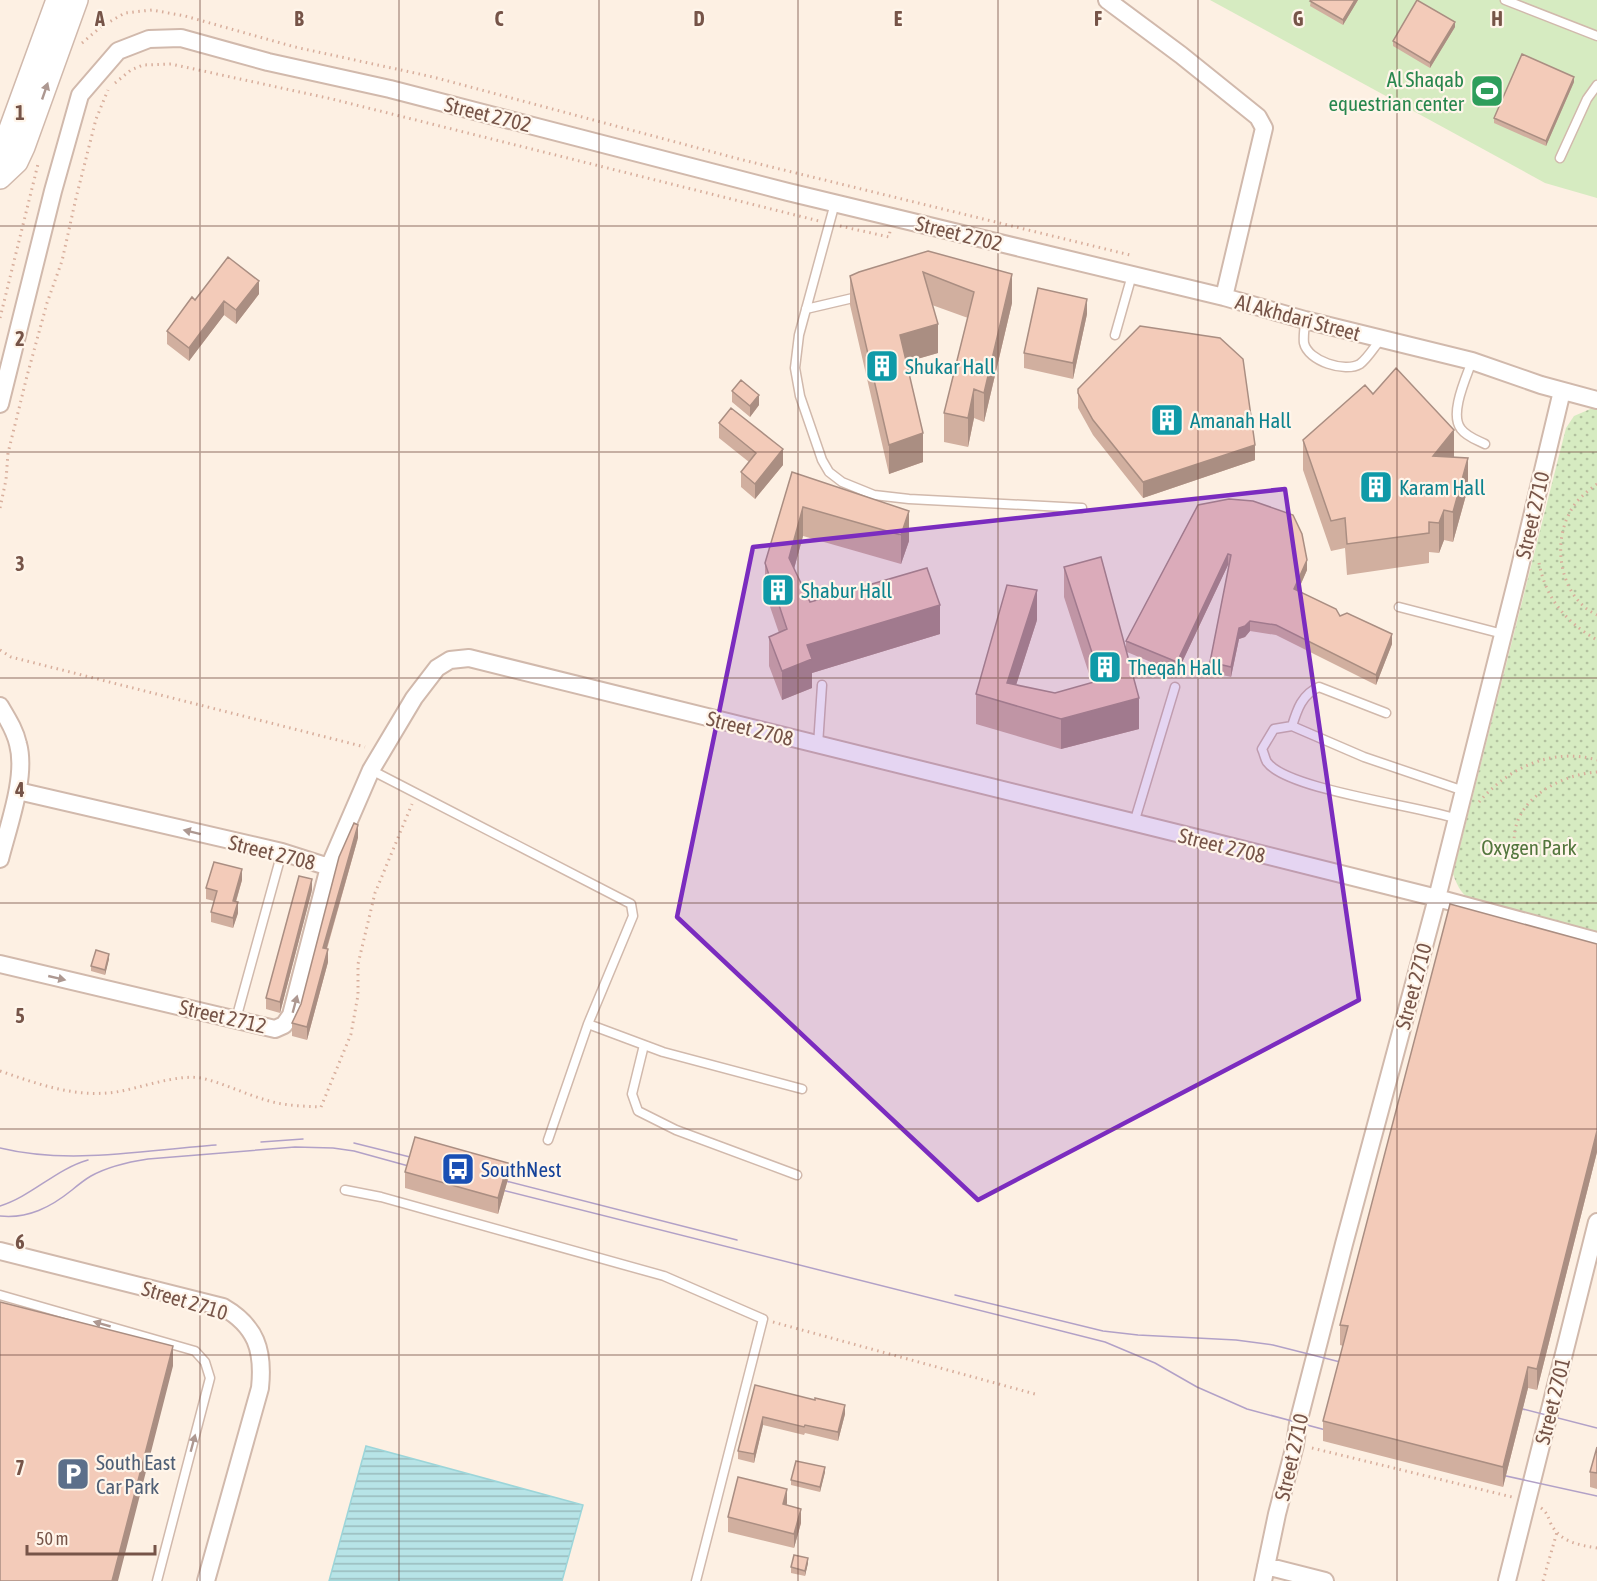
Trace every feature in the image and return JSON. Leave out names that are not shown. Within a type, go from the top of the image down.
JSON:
[{"type":"street","points":[[0,156],[57,0]]},
{"type":"street","points":[[0,178],[17,162],[24,147],[77,0]]},
{"type":"street","name":"Al Akhdari Street","points":[[1107,0],[1241,103],[1258,117],[1264,128],[1224,297],[1305,320],[1472,361],[1562,391],[1597,399]]},
{"type":"street","name":"Street 2702","points":[[0,404],[53,191],[80,95],[118,51],[149,39],[181,38],[268,62],[390,89],[836,203],[1224,297]]},
{"type":"street","name":"Street 2710","points":[[1264,1574],[1295,1446],[1298,1423],[1437,898],[1562,391]]},
{"type":"street","name":"Street 2708","points":[[18,791],[282,852],[329,867],[371,770],[424,682],[437,668],[450,660],[469,658],[1437,898],[1597,941]]},
{"type":"street","points":[[0,706],[19,746],[18,791],[0,859]]},
{"type":"street","name":"Street 2712","points":[[0,964],[275,1029],[288,1021],[294,1004],[329,867]]},
{"type":"street","name":"Street 2701","points":[[1507,1581],[1597,1222]]},
{"type":"street","name":"Street 2710","points":[[0,1251],[223,1307],[235,1314],[252,1331],[259,1347],[262,1372],[260,1388],[206,1581]]},
{"type":"street","points":[[1264,1574],[1325,1581]]},
{"type":"lane","points":[[1505,0],[1597,36]]},
{"type":"lane","points":[[1560,158],[1587,99],[1597,85]]},
{"type":"lane","points":[[836,203],[799,335],[795,368],[800,396],[822,460],[829,472],[842,482],[874,495],[1082,508]]},
{"type":"lane","points":[[1115,335],[1132,275]]},
{"type":"lane","points":[[806,309],[853,298]]},
{"type":"lane","points":[[1305,320],[1304,343],[1307,350],[1312,356],[1334,365],[1350,367],[1358,365],[1381,339]]},
{"type":"lane","points":[[1472,361],[1456,412],[1456,422],[1466,435],[1485,444]]},
{"type":"lane","points":[[1399,607],[1503,634]]},
{"type":"lane","points":[[818,745],[822,685]]},
{"type":"lane","points":[[1134,823],[1175,687]]},
{"type":"lane","points":[[1292,726],[1298,708],[1311,690],[1319,687],[1386,713]]},
{"type":"lane","points":[[1457,819],[1438,812],[1370,800],[1287,776],[1267,763],[1263,749],[1274,729],[1292,726],[1364,757],[1464,791]]},
{"type":"lane","points":[[371,770],[631,904],[633,916],[588,1024],[548,1140]]},
{"type":"lane","points":[[236,1019],[282,852]]},
{"type":"lane","points":[[588,1024],[663,1052],[802,1089]]},
{"type":"lane","points":[[644,1045],[632,1094],[638,1111],[676,1130],[796,1175]]},
{"type":"lane","points":[[345,1190],[381,1197],[664,1276],[763,1319],[696,1581]]},
{"type":"lane","points":[[0,1295],[195,1351],[205,1362],[210,1378],[157,1581]]},
{"type":"path","points":[[79,46],[102,26],[125,13],[152,10],[174,14],[264,39],[433,77],[739,159],[1137,257]]},
{"type":"path","points":[[0,508],[6,480],[8,453],[47,303],[62,261],[96,119],[108,90],[121,76],[143,65],[171,64],[332,99],[889,237],[899,198]]},
{"type":"path","points":[[0,318],[38,164]]},
{"type":"path","points":[[1597,484],[1582,495],[1569,513],[1561,534],[1560,556],[1565,578],[1576,598],[1597,615]]},
{"type":"path","points":[[1538,558],[1545,584],[1557,607],[1582,631],[1597,640]]},
{"type":"path","points":[[0,650],[11,657],[382,751]]},
{"type":"path","points":[[1478,804],[1503,778],[1535,762],[1555,756],[1581,756],[1597,760]]},
{"type":"path","points":[[1514,850],[1516,825],[1528,805],[1540,793],[1567,778],[1597,772]]},
{"type":"path","points":[[763,1319],[1035,1394]]},
{"type":"path","points":[[1295,1446],[1304,1446],[1526,1501],[1546,1512],[1552,1527],[1565,1540],[1597,1548]]},
{"type":"path","points":[[1543,1581],[1557,1532]]},
{"type":"highlighted area","points":[[1285,489],[1359,1000],[978,1200],[677,917],[753,547]]},
{"type":"green space","name":"Al Shaqab equestrian center","points":[[1210,0],[1597,0],[1597,198],[1545,183]]},
{"type":"green space","name":"Oxygen Park","points":[[1597,408],[1597,933],[1475,903],[1461,891],[1453,874],[1566,428],[1574,416]]},
{"type":"water","points":[[366,1446],[583,1505],[562,1581],[329,1581]]},
{"type":"building","points":[[1311,0],[1355,0],[1343,20]]},
{"type":"building","points":[[1417,0],[1455,22],[1430,63],[1393,41]]},
{"type":"building","points":[[1522,54],[1574,77],[1546,141],[1494,118]]},
{"type":"building","points":[[928,251],[1012,274],[984,393],[974,389],[968,418],[944,413],[974,292],[923,272],[938,324],[900,335],[923,433],[889,445],[850,276]]},
{"type":"building","points":[[228,257],[259,281],[236,310],[224,301],[189,348],[167,331],[192,297],[195,300]]},
{"type":"building","points":[[1038,288],[1087,299],[1073,363],[1024,353]]},
{"type":"building","name":"Amanah Hall","points":[[1140,326],[1220,338],[1243,359],[1255,445],[1143,482],[1093,420],[1078,393],[1078,389]]},
{"type":"building","name":"Karam Hall","points":[[1396,368],[1454,430],[1433,456],[1468,458],[1453,512],[1444,510],[1439,523],[1429,522],[1429,533],[1347,544],[1345,518],[1331,521],[1303,440],[1365,385],[1373,394]]},
{"type":"building","points":[[741,380],[759,395],[750,406],[732,391]]},
{"type":"building","points":[[731,408],[783,449],[755,484],[741,472],[756,453],[719,423]]},
{"type":"building","points":[[792,472],[909,511],[901,535],[803,507],[789,558],[810,602],[927,568],[940,605],[807,645],[812,659],[782,671],[769,637],[787,629],[765,563]]},
{"type":"building","points":[[1229,499],[1253,501],[1293,515],[1302,534],[1307,560],[1294,589],[1336,609],[1340,616],[1347,613],[1392,634],[1376,675],[1276,625],[1250,621],[1239,628],[1231,667],[1210,662],[1231,555],[1228,554],[1177,662],[1126,641],[1198,505]]},
{"type":"building","points":[[1101,557],[1139,698],[1061,719],[976,694],[1007,585],[1037,590],[1007,683],[1055,693],[1101,680],[1064,567]]},
{"type":"building","points":[[354,823],[358,825],[323,948],[328,949],[307,1027],[292,1023],[301,1004],[339,857]]},
{"type":"building","points":[[214,862],[242,869],[233,901],[238,902],[233,918],[211,912],[217,891],[206,888]]},
{"type":"building","points":[[299,876],[312,879],[280,1002],[266,998]]},
{"type":"building","points":[[1450,904],[1597,944],[1597,1131],[1537,1369],[1528,1367],[1503,1467],[1323,1421],[1348,1326],[1340,1325]]},
{"type":"building","points":[[96,950],[109,954],[105,970],[91,966]]},
{"type":"building","points":[[415,1137],[508,1163],[498,1198],[405,1172]]},
{"type":"building","name":"South East Car Park","points":[[0,1302],[173,1346],[112,1581],[0,1581]]},
{"type":"building","points":[[755,1385],[845,1405],[838,1432],[763,1417],[754,1454],[738,1451]]},
{"type":"building","points":[[1597,1447],[1597,1473],[1590,1472]]},
{"type":"building","points":[[796,1461],[825,1467],[820,1487],[791,1480]]},
{"type":"building","points":[[738,1477],[787,1489],[783,1504],[801,1509],[794,1534],[728,1517]]},
{"type":"building","points":[[794,1555],[808,1558],[805,1571],[791,1567]]},
{"type":"tram line","points":[[261,1142],[303,1139]]},
{"type":"tram line","points":[[354,1143],[426,1161]]},
{"type":"tram line","points":[[0,1148],[26,1153],[80,1156],[216,1145]]},
{"type":"tram line","points":[[0,1216],[30,1214],[56,1202],[86,1179],[98,1173],[119,1165],[148,1159],[295,1147],[333,1148],[354,1151],[423,1170]]},
{"type":"tram line","points":[[0,1206],[12,1202],[65,1170],[88,1160]]},
{"type":"tram line","points":[[490,1177],[737,1240]]},
{"type":"tram line","points":[[490,1187],[1105,1342],[1155,1363],[1197,1387],[1247,1409],[1337,1433]]},
{"type":"tram line","points":[[955,1295],[1103,1331],[1236,1340],[1273,1345],[1356,1366]]},
{"type":"tram line","points":[[1507,1405],[1597,1428]]},
{"type":"tram line","points":[[1488,1472],[1597,1496]]},
{"type":"place","name":"Al Shaqab equestrian center","points":[[1487,91]]},
{"type":"place","name":"Shukar Hall","points":[[882,366]]},
{"type":"place","name":"Amanah Hall","points":[[1167,420]]},
{"type":"place","name":"Karam Hall","points":[[1376,487]]},
{"type":"place","name":"Shabur Hall","points":[[778,590]]},
{"type":"place","name":"Theqah Hall","points":[[1105,667]]},
{"type":"place","name":"SouthNest","points":[[458,1169]]},
{"type":"place","name":"South East Car Park","points":[[73,1474]]}]
